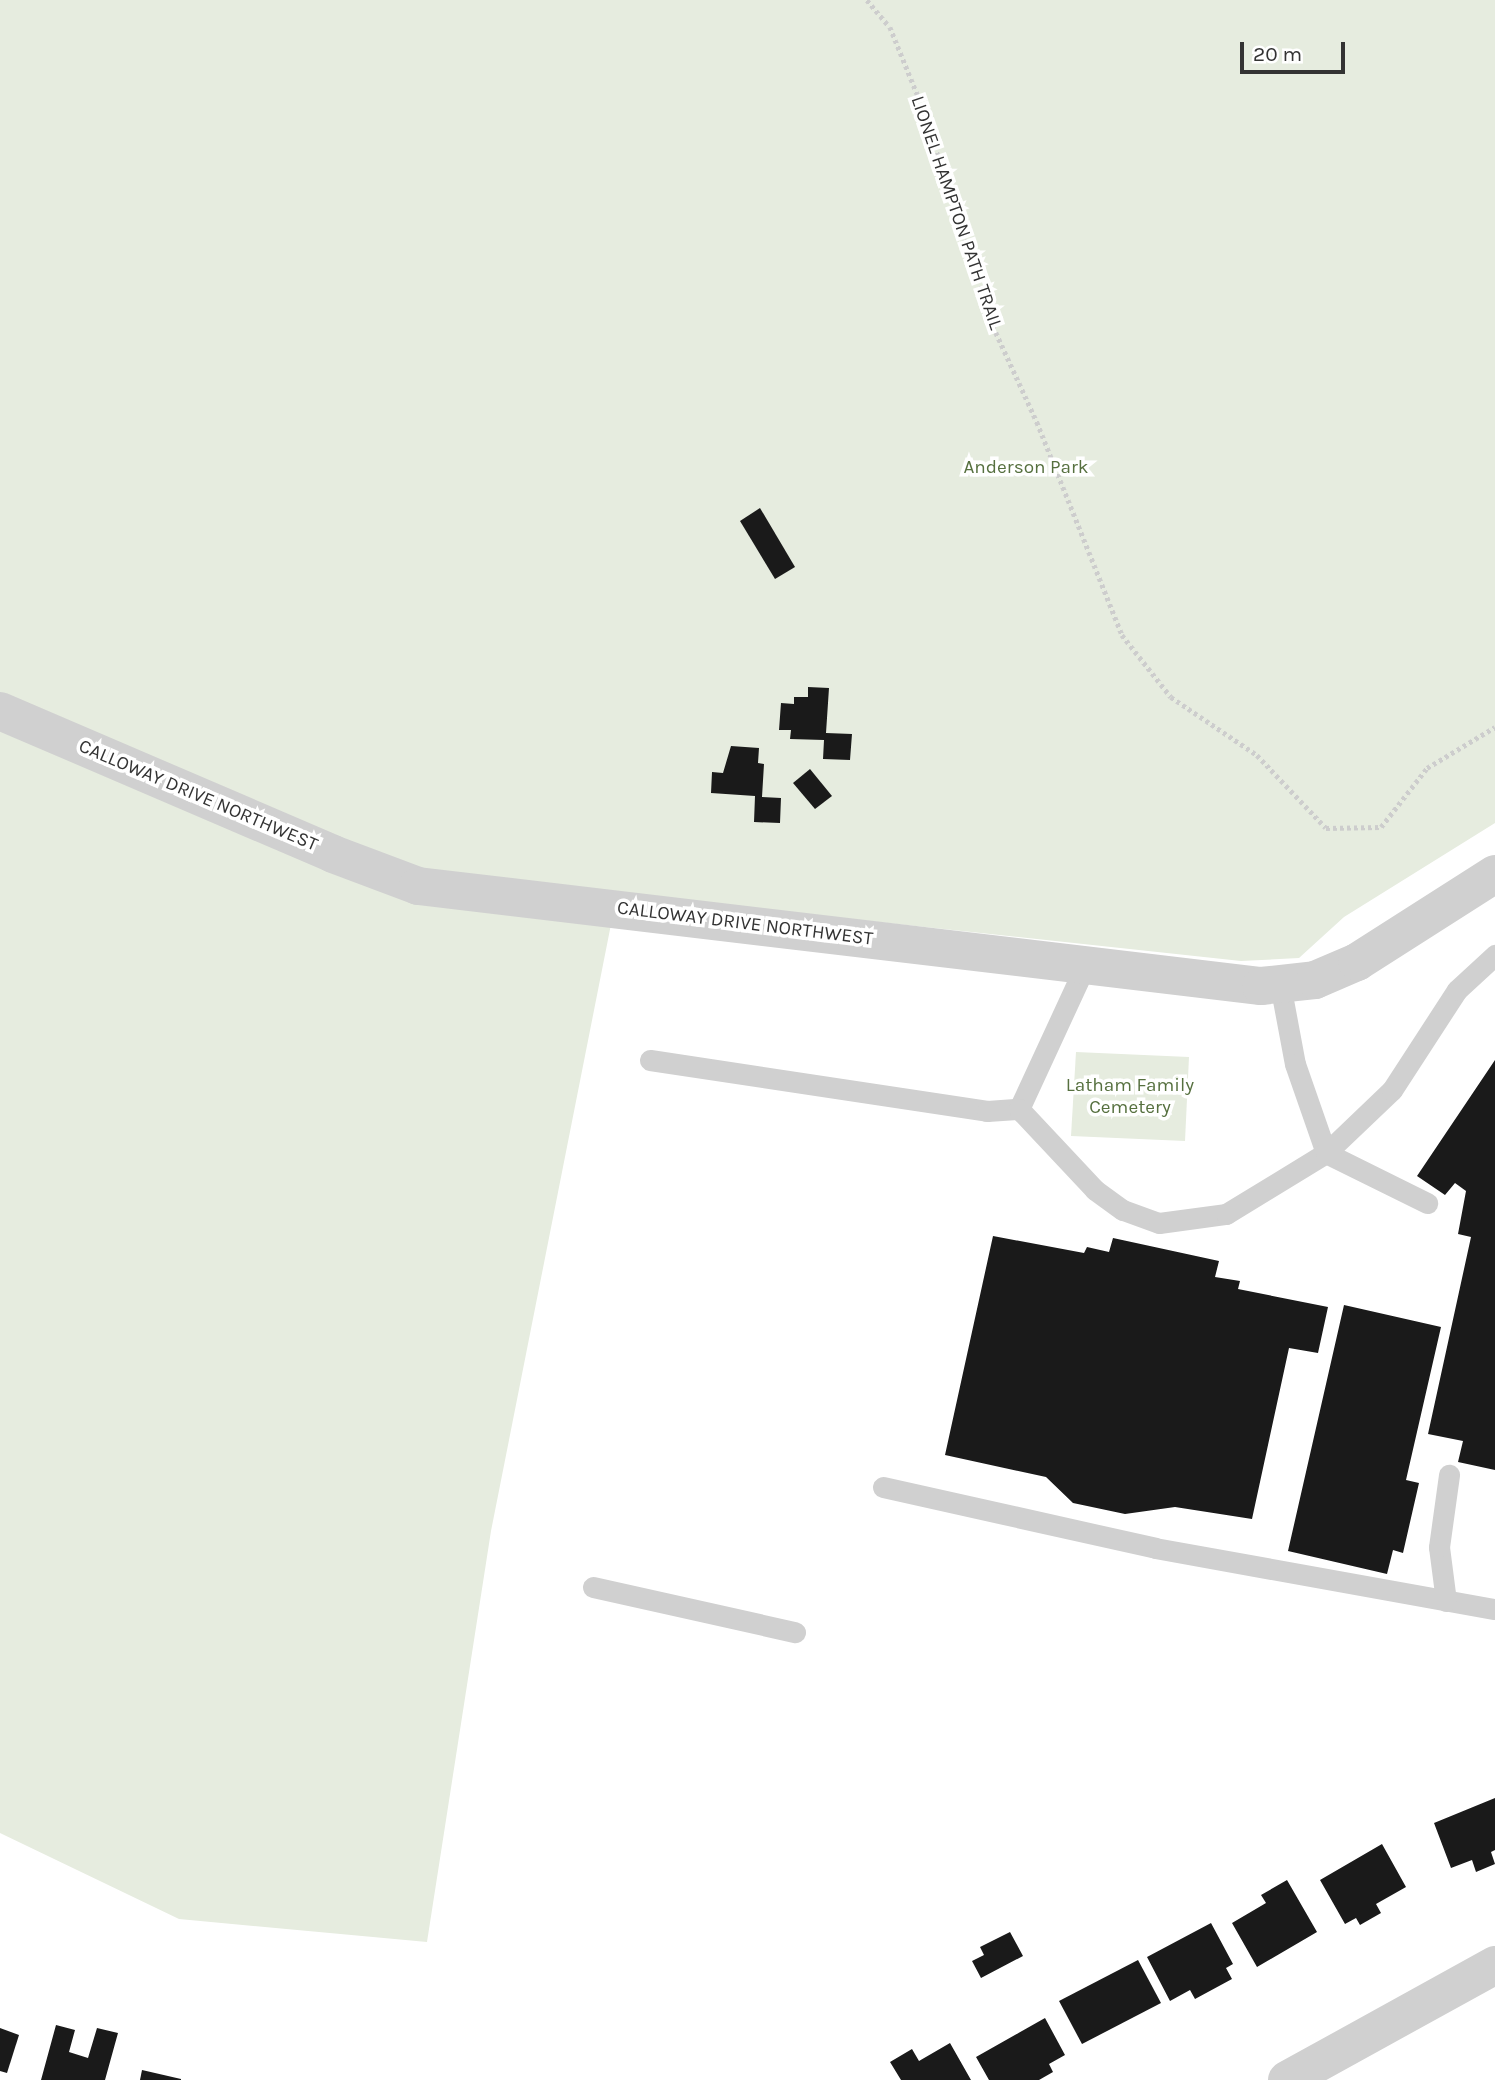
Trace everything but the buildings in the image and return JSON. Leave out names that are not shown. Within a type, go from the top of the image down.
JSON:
[{"type":"street","name":"CALLOWAY DRIVE NORTHWEST","points":[[0,711],[333,854],[418,886],[1261,986],[1315,980],[1357,962],[1495,874]]},
{"type":"street","points":[[1287,2080],[1495,1965]]},
{"type":"lane","points":[[1019,1108],[1096,1190],[1123,1210],[1159,1223],[1226,1214],[1326,1153],[1392,1090],[1457,990],[1495,956]]},
{"type":"lane","points":[[1019,1108],[1086,964]]},
{"type":"lane","points":[[1280,984],[1295,1064],[1326,1153],[1427,1203]]},
{"type":"lane","points":[[650,1060],[988,1111],[1019,1108]]},
{"type":"lane","points":[[1446,1601],[1439,1547],[1448,1475]]},
{"type":"lane","points":[[883,1487],[1155,1548],[1495,1609]]},
{"type":"lane","points":[[593,1587],[795,1632]]},
{"type":"path","name":"LIONEL HAMPTON PATH TRAIL","points":[[867,0],[890,27],[922,106],[993,326],[1037,422],[1122,635],[1171,697],[1257,755],[1325,828],[1381,827],[1427,768],[1495,726]]},
{"type":"green space","name":"Anderson Park","points":[[0,0],[1495,0],[1495,823],[1344,917],[1299,958],[1241,961],[617,894],[491,1531],[427,1942],[179,1919],[0,1833]]},
{"type":"green space","name":"Latham Family Cemetery","points":[[1076,1052],[1189,1057],[1185,1141],[1071,1136]]}]
